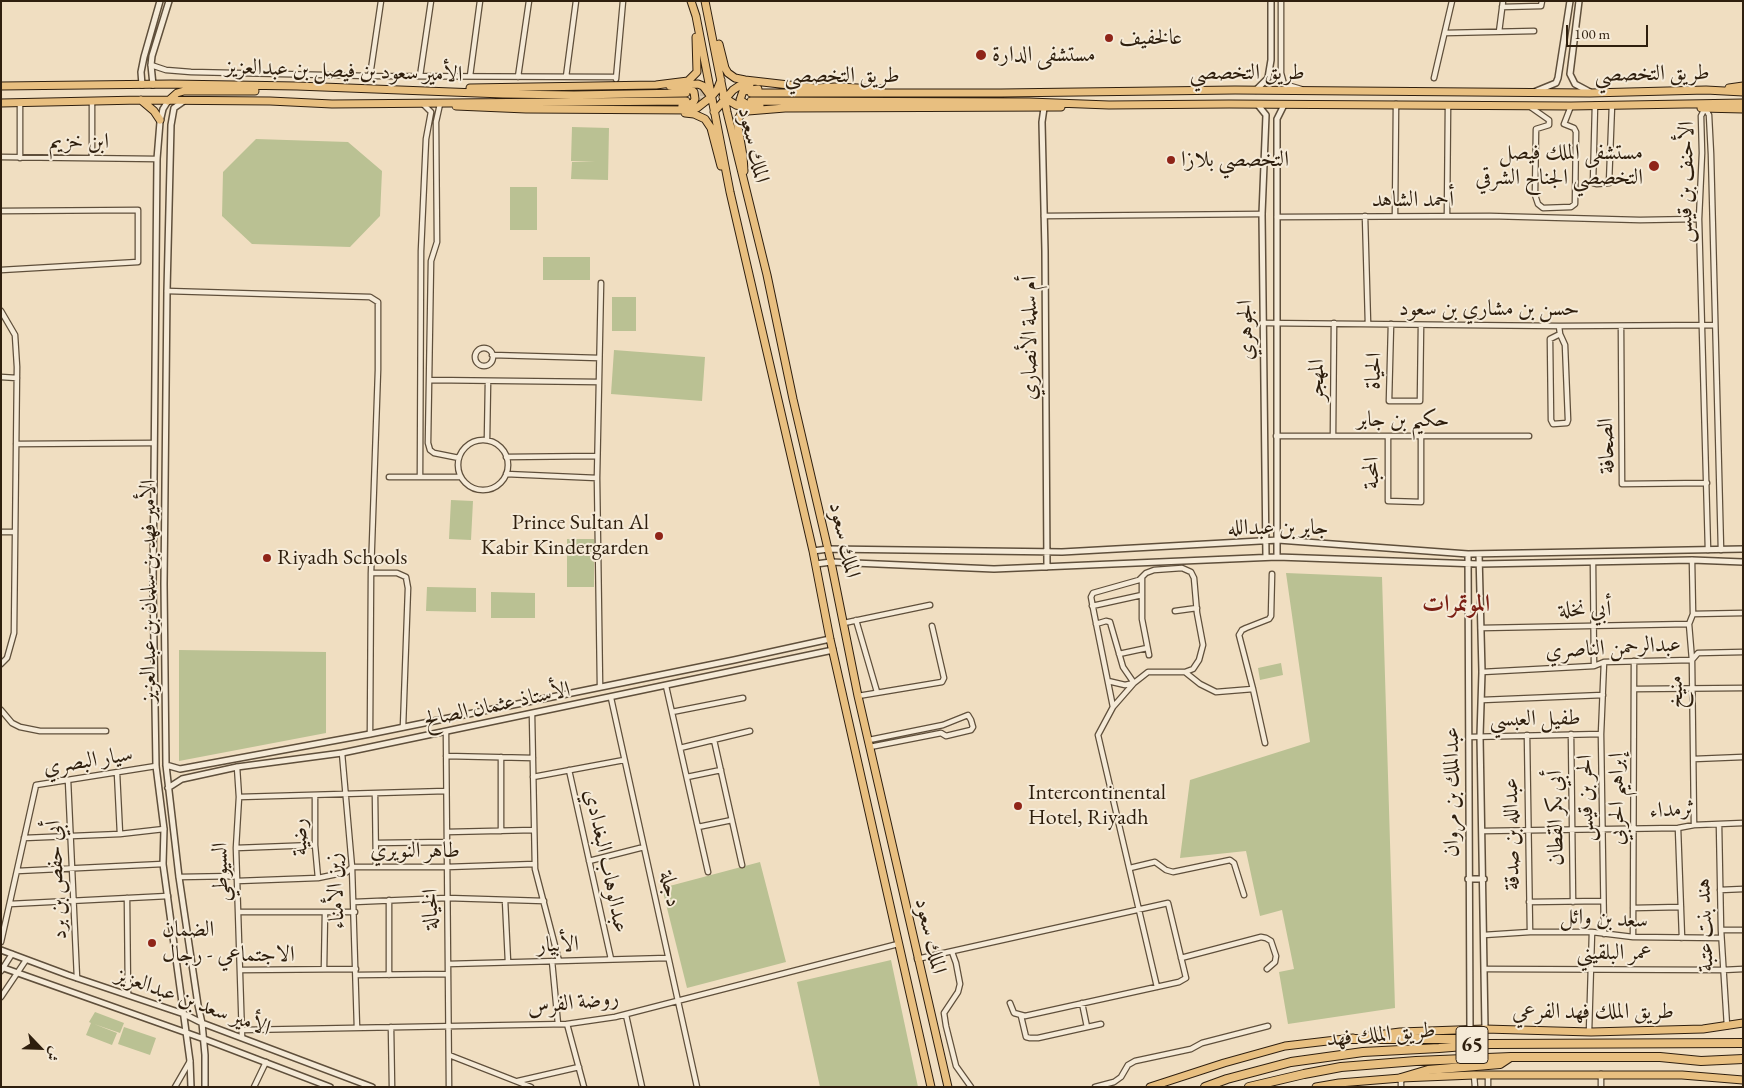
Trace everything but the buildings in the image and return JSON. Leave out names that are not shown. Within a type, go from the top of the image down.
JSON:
[{"type":"highway","points":[[1707,1044],[1743,1038]]},
{"type":"highway","points":[[1348,1039],[1472,1040],[1490,1044]]},
{"type":"highway","name":"طريق الملك فهد","points":[[1205,1087],[1227,1079],[1291,1062],[1363,1052],[1490,1044],[1743,1043]]},
{"type":"highway","points":[[1401,1078],[1428,1070],[1500,1064],[1511,1057]]},
{"type":"highway","name":"طريق الملك فهد","points":[[1249,1087],[1296,1075],[1341,1067],[1416,1061],[1511,1057],[1660,1058],[1701,1061],[1743,1060]]},
{"type":"highway","points":[[1701,1061],[1743,1065]]},
{"type":"main road","name":"الملك سعود","points":[[692,1],[730,192],[816,564],[830,639],[931,1087]]},
{"type":"main road","name":"الملك سعود","points":[[705,1],[744,189],[767,275],[831,562],[858,696],[948,1085]]},
{"type":"main road","points":[[709,14],[718,38],[724,68],[735,78],[815,88]]},
{"type":"main road","points":[[656,85],[688,80],[697,72],[696,16]]},
{"type":"main road","points":[[707,78],[724,99],[745,108],[1044,108],[1109,106]]},
{"type":"main road","points":[[436,103],[483,108],[692,110],[698,108],[711,97],[717,90],[721,80]]},
{"type":"main road","points":[[434,91],[451,88],[562,87],[616,81],[689,88],[694,92],[695,99],[690,105],[657,109]]},
{"type":"main road","name":"الأمير سعود بن فيصل بن عبدالعزيز","points":[[1,86],[152,84],[297,86],[574,95],[686,93]]},
{"type":"main road","points":[[656,85],[698,84],[703,86],[711,97],[727,112]]},
{"type":"main road","points":[[714,112],[733,90],[744,84],[815,88]]},
{"type":"main road","points":[[168,100],[177,92],[184,91],[254,91],[272,86]]},
{"type":"main road","points":[[1706,90],[1743,86]]},
{"type":"main road","points":[[784,108],[749,106],[740,100],[741,94],[743,91],[752,88],[983,89],[1001,93]]},
{"type":"main road","name":"طريق التخصصي","points":[[1743,92],[1706,90],[1590,93],[1256,90],[751,97],[1029,102],[1109,106],[1396,104],[1571,106],[1743,103]]},
{"type":"main road","name":"الأمير سعود بن فيصل بن عبدالعزيز","points":[[1,103],[141,100],[270,101],[332,104],[686,101]]},
{"type":"main road","points":[[141,100],[154,111],[160,121]]},
{"type":"main road","points":[[1668,105],[1743,109]]},
{"type":"main road","points":[[744,189],[743,156],[737,121],[741,114],[748,111],[784,108]]},
{"type":"main road","points":[[657,109],[694,114],[705,119],[711,128],[724,180],[730,192]]},
{"type":"main road","name":"طريق الملك فهد الفرعي","points":[[1150,1087],[1285,1046],[1400,1032],[1484,1029],[1589,1032],[1703,1029],[1743,1023]]},
{"type":"main road","points":[[1316,1087],[1339,1083],[1474,1074],[1682,1075],[1731,1083],[1743,1080]]},
{"type":"street","points":[[142,85],[144,57],[160,1]]},
{"type":"street","points":[[152,84],[152,56],[169,1]]},
{"type":"street","points":[[370,76],[381,1]]},
{"type":"street","points":[[420,76],[431,1]]},
{"type":"street","points":[[470,76],[480,1]]},
{"type":"street","points":[[518,76],[529,1]]},
{"type":"street","points":[[566,77],[576,1]]},
{"type":"street","points":[[151,66],[166,70],[191,72],[370,76],[566,77],[616,81],[623,1]]},
{"type":"street","points":[[1256,90],[1268,78],[1271,60],[1271,1]]},
{"type":"street","points":[[1281,1],[1281,73],[1284,84],[1304,90]]},
{"type":"street","points":[[1434,78],[1452,1]]},
{"type":"street","points":[[1499,32],[1503,1]]},
{"type":"street","points":[[1502,7],[1541,6],[1542,1]]},
{"type":"street","points":[[1534,92],[1556,83],[1560,71],[1570,1]]},
{"type":"street","points":[[1580,1],[1570,74],[1575,84],[1590,93]]},
{"type":"street","points":[[1445,33],[1534,31]]},
{"type":"street","points":[[1564,45],[1573,46]]},
{"type":"street","points":[[297,86],[308,75]]},
{"type":"street","name":"الأمير فهد بن سلمان بن عبدالعزيز","points":[[168,100],[160,121],[157,159],[153,584],[156,766],[164,829],[163,864],[190,1061],[191,1087]]},
{"type":"street","name":"الأمير فهد بن سلمان بن عبدالعزيز","points":[[186,100],[174,108],[171,125],[164,584],[166,765],[179,877],[204,1039],[205,1087]]},
{"type":"street","points":[[92,101],[92,158]]},
{"type":"street","points":[[420,476],[421,251],[426,139],[431,112],[422,102]]},
{"type":"street","points":[[20,103],[20,158]]},
{"type":"street","points":[[436,103],[437,242],[431,261],[428,443],[430,450],[434,454],[459,458]]},
{"type":"street","points":[[1395,216],[1396,104]]},
{"type":"street","name":"الجوهري","points":[[1258,105],[1266,115],[1262,214],[1266,557]]},
{"type":"street","name":"الجوهري","points":[[1277,557],[1277,119],[1284,105]]},
{"type":"street","points":[[1446,216],[1448,105]]},
{"type":"street","points":[[1527,105],[1549,120],[1549,125],[1536,129],[1535,195],[1538,204],[1543,208],[1571,207],[1575,204],[1576,132],[1574,128],[1564,124],[1571,106]]},
{"type":"street","points":[[1595,105],[1593,183],[1596,184],[1609,183],[1612,105]]},
{"type":"street","name":"أم سلمة الأنصاري","points":[[1044,108],[1042,122],[1047,567]]},
{"type":"street","name":"الأحنف بن قيس","points":[[1708,550],[1699,220],[1702,153],[1700,116],[1705,108],[1709,115],[1711,154],[1721,550]]},
{"type":"street","points":[[160,121],[171,125]]},
{"type":"street","name":"ابن خزيم","points":[[1,158],[157,159]]},
{"type":"street","points":[[1,211],[138,210],[138,262],[1,270]]},
{"type":"street","points":[[1044,216],[1262,214]]},
{"type":"street","points":[[1365,216],[1368,324]]},
{"type":"street","name":"أحمد الشاهد","points":[[1277,217],[1446,216],[1699,220]]},
{"type":"street","points":[[600,283],[597,478],[600,686]]},
{"type":"street","points":[[167,291],[370,297],[378,302],[378,380],[371,573],[370,734]]},
{"type":"street","points":[[1,311],[15,335],[17,378],[14,633],[7,658],[1,664]]},
{"type":"street","name":"حسن بن مشاري بن سعود","points":[[1262,323],[1715,326]]},
{"type":"street","name":"المهجر","points":[[1333,436],[1334,323]]},
{"type":"street","name":"الحياة","points":[[1391,324],[1389,401],[1420,401],[1421,324]]},
{"type":"street","points":[[1559,326],[1565,345],[1568,420],[1567,423],[1553,424],[1551,420],[1550,339],[1560,334]]},
{"type":"street","name":"الصحافة","points":[[1621,326],[1622,484],[1707,483]]},
{"type":"street","points":[[482,347],[487,348],[492,355],[493,359],[487,365],[479,365],[474,359],[477,350],[482,347]]},
{"type":"street","points":[[492,355],[599,358]]},
{"type":"street","points":[[1,377],[17,378]]},
{"type":"street","points":[[430,380],[599,382]]},
{"type":"street","points":[[487,440],[488,381]]},
{"type":"street","name":"حكيم بن جابر","points":[[1276,436],[1530,436]]},
{"type":"street","name":"المحبة","points":[[1388,436],[1388,501],[1421,502],[1421,436]]},
{"type":"street","points":[[487,440],[495,443],[502,449],[508,466],[506,474],[501,481],[488,489],[480,490],[472,488],[461,477],[458,468],[459,458],[469,444],[487,440]]},
{"type":"street","points":[[16,444],[154,443]]},
{"type":"street","points":[[506,457],[598,456]]},
{"type":"street","points":[[506,474],[597,478]]},
{"type":"street","points":[[389,477],[461,477]]},
{"type":"street","points":[[1,532],[14,532]]},
{"type":"street","name":"جابر بن عبدالله","points":[[813,551],[1047,552],[1278,540],[1468,554],[1743,550]]},
{"type":"street","name":"عبدالملك بن مروان","points":[[1468,554],[1470,1029]]},
{"type":"street","name":"عبدالملك بن مروان","points":[[1479,554],[1482,672],[1480,736],[1484,879],[1484,1029]]},
{"type":"street","name":"جابر بن عبدالله","points":[[816,564],[831,562],[994,569],[1266,557],[1468,564],[1692,560],[1743,562]]},
{"type":"street","name":"منيخ","points":[[1692,560],[1693,614],[1689,624],[1692,660],[1694,825]]},
{"type":"street","points":[[1593,562],[1594,666]]},
{"type":"street","points":[[1113,707],[1092,606],[1091,597],[1095,591],[1134,582],[1154,570],[1185,569],[1193,575],[1203,645],[1192,678]]},
{"type":"street","points":[[371,573],[397,574],[406,577],[408,588],[403,727]]},
{"type":"street","points":[[1265,743],[1240,635],[1242,630],[1269,619],[1271,616],[1272,574]]},
{"type":"street","points":[[1142,578],[1142,619],[1149,655]]},
{"type":"street","points":[[153,584],[164,584]]},
{"type":"street","points":[[1092,606],[1142,595]]},
{"type":"street","points":[[844,623],[930,605]]},
{"type":"street","points":[[1175,611],[1197,608]]},
{"type":"street","points":[[1693,614],[1743,613]]},
{"type":"street","points":[[856,620],[877,692]]},
{"type":"street","points":[[1096,624],[1106,621],[1110,622],[1124,670],[1134,683]]},
{"type":"street","name":"أبي نخلة","points":[[1481,628],[1689,624]]},
{"type":"street","points":[[858,696],[942,682],[944,678],[932,626]]},
{"type":"street","name":"الأستاذ عثمان الصالح","points":[[166,765],[180,769],[370,734],[830,639]]},
{"type":"street","points":[[1119,654],[1147,648]]},
{"type":"street","name":"الأستاذ عثمان الصالح","points":[[168,788],[182,779],[237,766],[342,753],[833,650]]},
{"type":"street","name":"عبدالرحمن الناصري","points":[[1482,672],[1594,666],[1604,662],[1692,660],[1698,653],[1743,652]]},
{"type":"street","name":"إبراهيم الحربي","points":[[1633,937],[1634,661]]},
{"type":"street","name":"الحر بن قيس","points":[[1604,662],[1601,734],[1604,934]]},
{"type":"street","points":[[1157,987],[1098,735],[1113,707],[1134,683],[1148,672],[1185,672],[1194,669]]},
{"type":"street","points":[[1185,672],[1216,692],[1253,689]]},
{"type":"street","points":[[1108,681],[1125,685],[1134,683]]},
{"type":"street","points":[[666,686],[708,872]]},
{"type":"street","points":[[1634,690],[1743,688]]},
{"type":"street","points":[[1482,700],[1604,695]]},
{"type":"street","name":"دجلة","points":[[611,698],[697,1087]]},
{"type":"street","points":[[672,712],[742,698]]},
{"type":"street","points":[[1,710],[12,723],[20,727],[40,731],[106,731]]},
{"type":"street","points":[[532,714],[535,864],[559,961]]},
{"type":"street","points":[[968,715],[973,727],[971,730],[946,736],[936,734],[870,744],[943,725],[968,715]]},
{"type":"street","name":"الخيالة","points":[[446,732],[449,1087]]},
{"type":"street","points":[[680,748],[750,732]]},
{"type":"street","name":"أبي بكر القطان","points":[[1571,734],[1574,902]]},
{"type":"street","name":"طفيل العبسي","points":[[1469,736],[1601,734]]},
{"type":"street","name":"عبدالله بن صدقة","points":[[1528,735],[1530,932]]},
{"type":"street","points":[[714,740],[742,865]]},
{"type":"street","name":"زين الأمناء","points":[[342,753],[355,912],[357,1028]]},
{"type":"street","points":[[446,756],[533,758]]},
{"type":"street","points":[[501,757],[501,831]]},
{"type":"street","points":[[1694,759],[1743,757]]},
{"type":"street","points":[[533,777],[624,760]]},
{"type":"street","name":"سيار البصري","points":[[1,942],[36,785],[156,766]]},
{"type":"street","name":"السيوطي","points":[[237,766],[239,797],[236,848],[242,1037]]},
{"type":"street","points":[[180,769],[179,774],[182,779]]},
{"type":"street","name":"عبدالوهاب البغدادي","points":[[569,770],[611,959]]},
{"type":"street","points":[[686,777],[720,770]]},
{"type":"street","points":[[117,773],[120,834]]},
{"type":"street","name":"أبي حفص بن برد","points":[[68,780],[77,978]]},
{"type":"street","points":[[239,797],[446,791]]},
{"type":"street","points":[[375,794],[376,867]]},
{"type":"street","name":"رضية","points":[[315,796],[315,845],[318,878]]},
{"type":"street","points":[[698,827],[732,820]]},
{"type":"street","name":"ثرمداء","points":[[1483,832],[1678,828],[1694,825],[1743,823]]},
{"type":"street","name":"هند بنت عتبة","points":[[1719,824],[1721,938],[1727,1026]]},
{"type":"street","points":[[1678,828],[1682,938]]},
{"type":"street","points":[[24,838],[120,834],[164,829]]},
{"type":"street","points":[[447,832],[534,830]]},
{"type":"street","points":[[376,843],[447,842]]},
{"type":"street","points":[[236,848],[315,845]]},
{"type":"street","points":[[589,861],[644,847]]},
{"type":"street","points":[[1130,868],[1155,862],[1166,870],[1173,872],[1230,860],[1234,863],[1244,895]]},
{"type":"street","points":[[17,871],[163,864]]},
{"type":"street","name":"طاهر النويري","points":[[179,877],[318,878],[347,872],[352,867],[447,868],[535,864]]},
{"type":"street","points":[[1468,880],[1484,879]]},
{"type":"street","points":[[1720,890],[1743,890]]},
{"type":"street","points":[[10,904],[168,896]]},
{"type":"street","points":[[127,898],[128,996]]},
{"type":"street","points":[[354,902],[447,898],[544,901]]},
{"type":"street","points":[[389,900],[389,974]]},
{"type":"street","points":[[504,900],[508,962]]},
{"type":"street","points":[[1529,902],[1603,902]]},
{"type":"street","points":[[918,959],[1168,903],[1186,978],[1180,982],[1021,1016],[1014,1013],[1010,1003]]},
{"type":"street","points":[[1634,908],[1681,908]]},
{"type":"street","points":[[238,912],[355,912]]},
{"type":"street","points":[[324,969],[325,912]]},
{"type":"street","points":[[1721,930],[1743,930]]},
{"type":"street","name":"سعد بن وائل","points":[[1484,935],[1530,932],[1592,932],[1633,937],[1721,938]]},
{"type":"street","points":[[1589,1032],[1592,932]]},
{"type":"street","points":[[1181,958],[1261,937],[1271,941],[1276,956],[1276,962],[1267,968]]},
{"type":"street","name":"روضة الفرس","points":[[242,1030],[567,1024],[626,1014],[679,1002],[898,944]]},
{"type":"street","name":"الأمير سعد بن عبدالعزيز","points":[[1,950],[184,1014],[202,1023],[372,1087]]},
{"type":"street","points":[[952,952],[960,984],[958,992],[944,1013],[956,1066],[971,1087]]},
{"type":"street","points":[[2,968],[12,954]]},
{"type":"street","name":"الأبيار","points":[[448,964],[668,958]]},
{"type":"street","points":[[1,997],[26,960]]},
{"type":"street","points":[[552,961],[558,1024]]},
{"type":"street","name":"الأمير سعد بن عبدالعزيز","points":[[2,968],[204,1039],[330,1087]]},
{"type":"street","points":[[240,970],[356,968]]},
{"type":"street","name":"عمر البلقيني","points":[[1485,969],[1743,969]]},
{"type":"street","points":[[356,975],[448,974]]},
{"type":"street","points":[[1082,1003],[1087,1027]]},
{"type":"street","points":[[626,1014],[642,1087]]},
{"type":"street","points":[[1021,1016],[1026,1037],[1030,1038],[1038,1038],[1101,1024]]},
{"type":"street","points":[[567,1024],[584,1087]]},
{"type":"street","points":[[1095,1087],[1114,1082],[1121,1077],[1128,1065],[1135,1061],[1191,1049],[1202,1043],[1268,1026]]},
{"type":"street","points":[[392,1027],[392,1087]]},
{"type":"street","points":[[448,1055],[531,1087]]},
{"type":"street","points":[[175,1087],[190,1061]]},
{"type":"street","points":[[254,1087],[266,1062]]},
{"type":"street","points":[[516,1081],[579,1067]]},
{"type":"street","points":[[1474,1074],[1475,1087]]},
{"type":"street","points":[[1601,1074],[1602,1087]]},
{"type":"street","points":[[1488,1075],[1488,1087]]},
{"type":"street","points":[[1401,1078],[1401,1087]]},
{"type":"green space","points":[[572,127],[609,128],[608,180],[571,179],[572,162],[595,162],[571,161]]},
{"type":"green space","points":[[256,139],[348,142],[382,171],[380,216],[350,247],[252,244],[222,216],[223,172]]},
{"type":"green space","points":[[510,187],[537,187],[537,230],[510,230]]},
{"type":"green space","points":[[543,257],[590,257],[590,280],[543,280]]},
{"type":"green space","points":[[612,297],[636,297],[636,331],[612,331]]},
{"type":"green space","points":[[614,350],[705,357],[702,401],[611,394]]},
{"type":"green space","points":[[451,500],[473,501],[471,540],[449,539]]},
{"type":"green space","points":[[567,539],[594,539],[594,587],[567,587]]},
{"type":"green space","points":[[1286,573],[1382,577],[1395,1008],[1288,1024],[1279,972],[1294,969],[1282,910],[1260,916],[1246,851],[1180,858],[1190,780],[1310,742]]},
{"type":"green space","points":[[427,587],[476,588],[476,612],[426,611]]},
{"type":"green space","points":[[491,592],[535,593],[535,618],[491,618]]},
{"type":"green space","points":[[179,650],[326,652],[326,733],[179,761]]},
{"type":"green space","points":[[1281,663],[1283,675],[1260,680],[1258,668]]},
{"type":"green space","points":[[760,862],[786,962],[687,988],[662,888]]},
{"type":"green space","points":[[891,960],[918,1087],[820,1087],[797,982]]},
{"type":"green space","points":[[95,1012],[124,1023],[120,1033],[94,1024],[117,1033],[112,1045],[86,1035],[91,1023],[89,1022]]},
{"type":"green space","points":[[124,1027],[156,1038],[150,1055],[118,1044]]},
{"type":"tunnel","points":[[689,93],[713,93]]},
{"type":"tunnel","points":[[689,101],[746,101]]},
{"type":"place","name":"عالخفيف","points":[[1109,38]]},
{"type":"place","name":"مستشفى الدارة","points":[[981,55]]},
{"type":"place","name":"التخصصي بلازا","points":[[1171,160]]},
{"type":"place","name":"مستشفى الملك فيصل التخصصي الجناح الشرقي","points":[[1654,166]]},
{"type":"place","name":"Prince Sultan Al Kabir Kindergarden","points":[[659,536]]},
{"type":"place","name":"Riyadh Schools","points":[[267,558]]},
{"type":"place","name":"Intercontinental Hotel, Riyadh","points":[[1018,806]]},
{"type":"place","name":"الضمان الاجتماعي - رجال","points":[[152,943]]},
{"type":"district","name":"الموتمرات","points":[[1456,604]]}]
